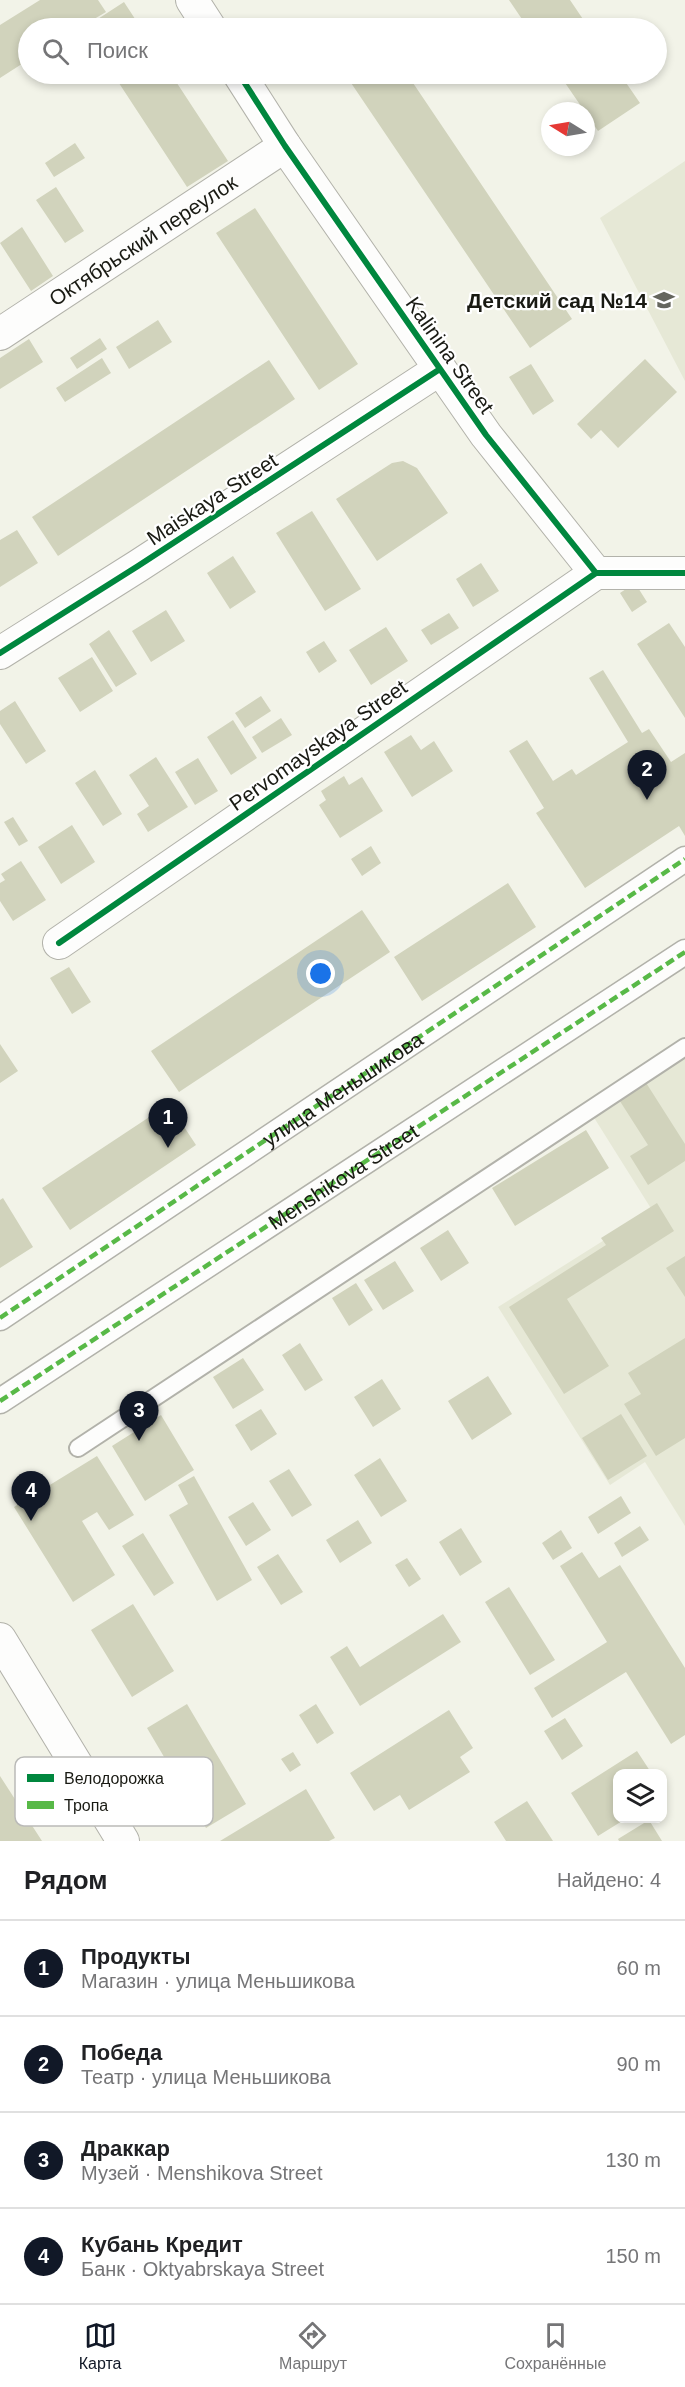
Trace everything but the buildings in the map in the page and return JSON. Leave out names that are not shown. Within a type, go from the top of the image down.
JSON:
[{"type":"street","points":[[192,0],[204,18]]},
{"type":"street","name":"Kalinina Street","points":[[245,84],[486,435],[596,573]]},
{"type":"street","name":"Октябрьский переулок","points":[[0,334],[285,146]]},
{"type":"street","name":"Maiskaya Street","points":[[0,653],[440,369]]},
{"type":"street","points":[[596,573],[685,573]]},
{"type":"street","name":"Pervomayskaya Street","points":[[59,943],[596,573]]},
{"type":"street","name":"улица Меньшикова","points":[[0,1318],[685,860]]},
{"type":"street","name":"Menshikova Street","points":[[0,1401],[685,952]]},
{"type":"street","points":[[0,1639],[72,1757]]},
{"type":"street","points":[[114,1826],[123,1841]]},
{"type":"lane","points":[[78,1448],[685,1047]]},
{"type":"shaded area","name":"Детский сад №14","points":[[685,161],[685,381],[600,218]]},
{"type":"shaded area","points":[[685,1058],[685,1526],[645,1462],[610,1485],[498,1307],[652,1210],[593,1116]]},
{"type":"marked path","points":[[0,1318],[685,859]]},
{"type":"marked path","points":[[0,1401],[685,952]]},
{"type":"cycle path","points":[[245,84],[285,146],[486,435],[596,573],[685,573]]},
{"type":"cycle path","points":[[0,653],[440,369]]},
{"type":"cycle path","points":[[59,943],[596,573]]},
{"type":"place","name":"Детский сад №14","points":[[664,300]]},
{"type":"place","name":"Победа","points":[[647,800]]},
{"type":"place","name":"Продукты","points":[[168,1148]]},
{"type":"place","name":"Драккар","points":[[139,1441]]},
{"type":"place","name":"Кубань Кредит","points":[[31,1521]]}]
